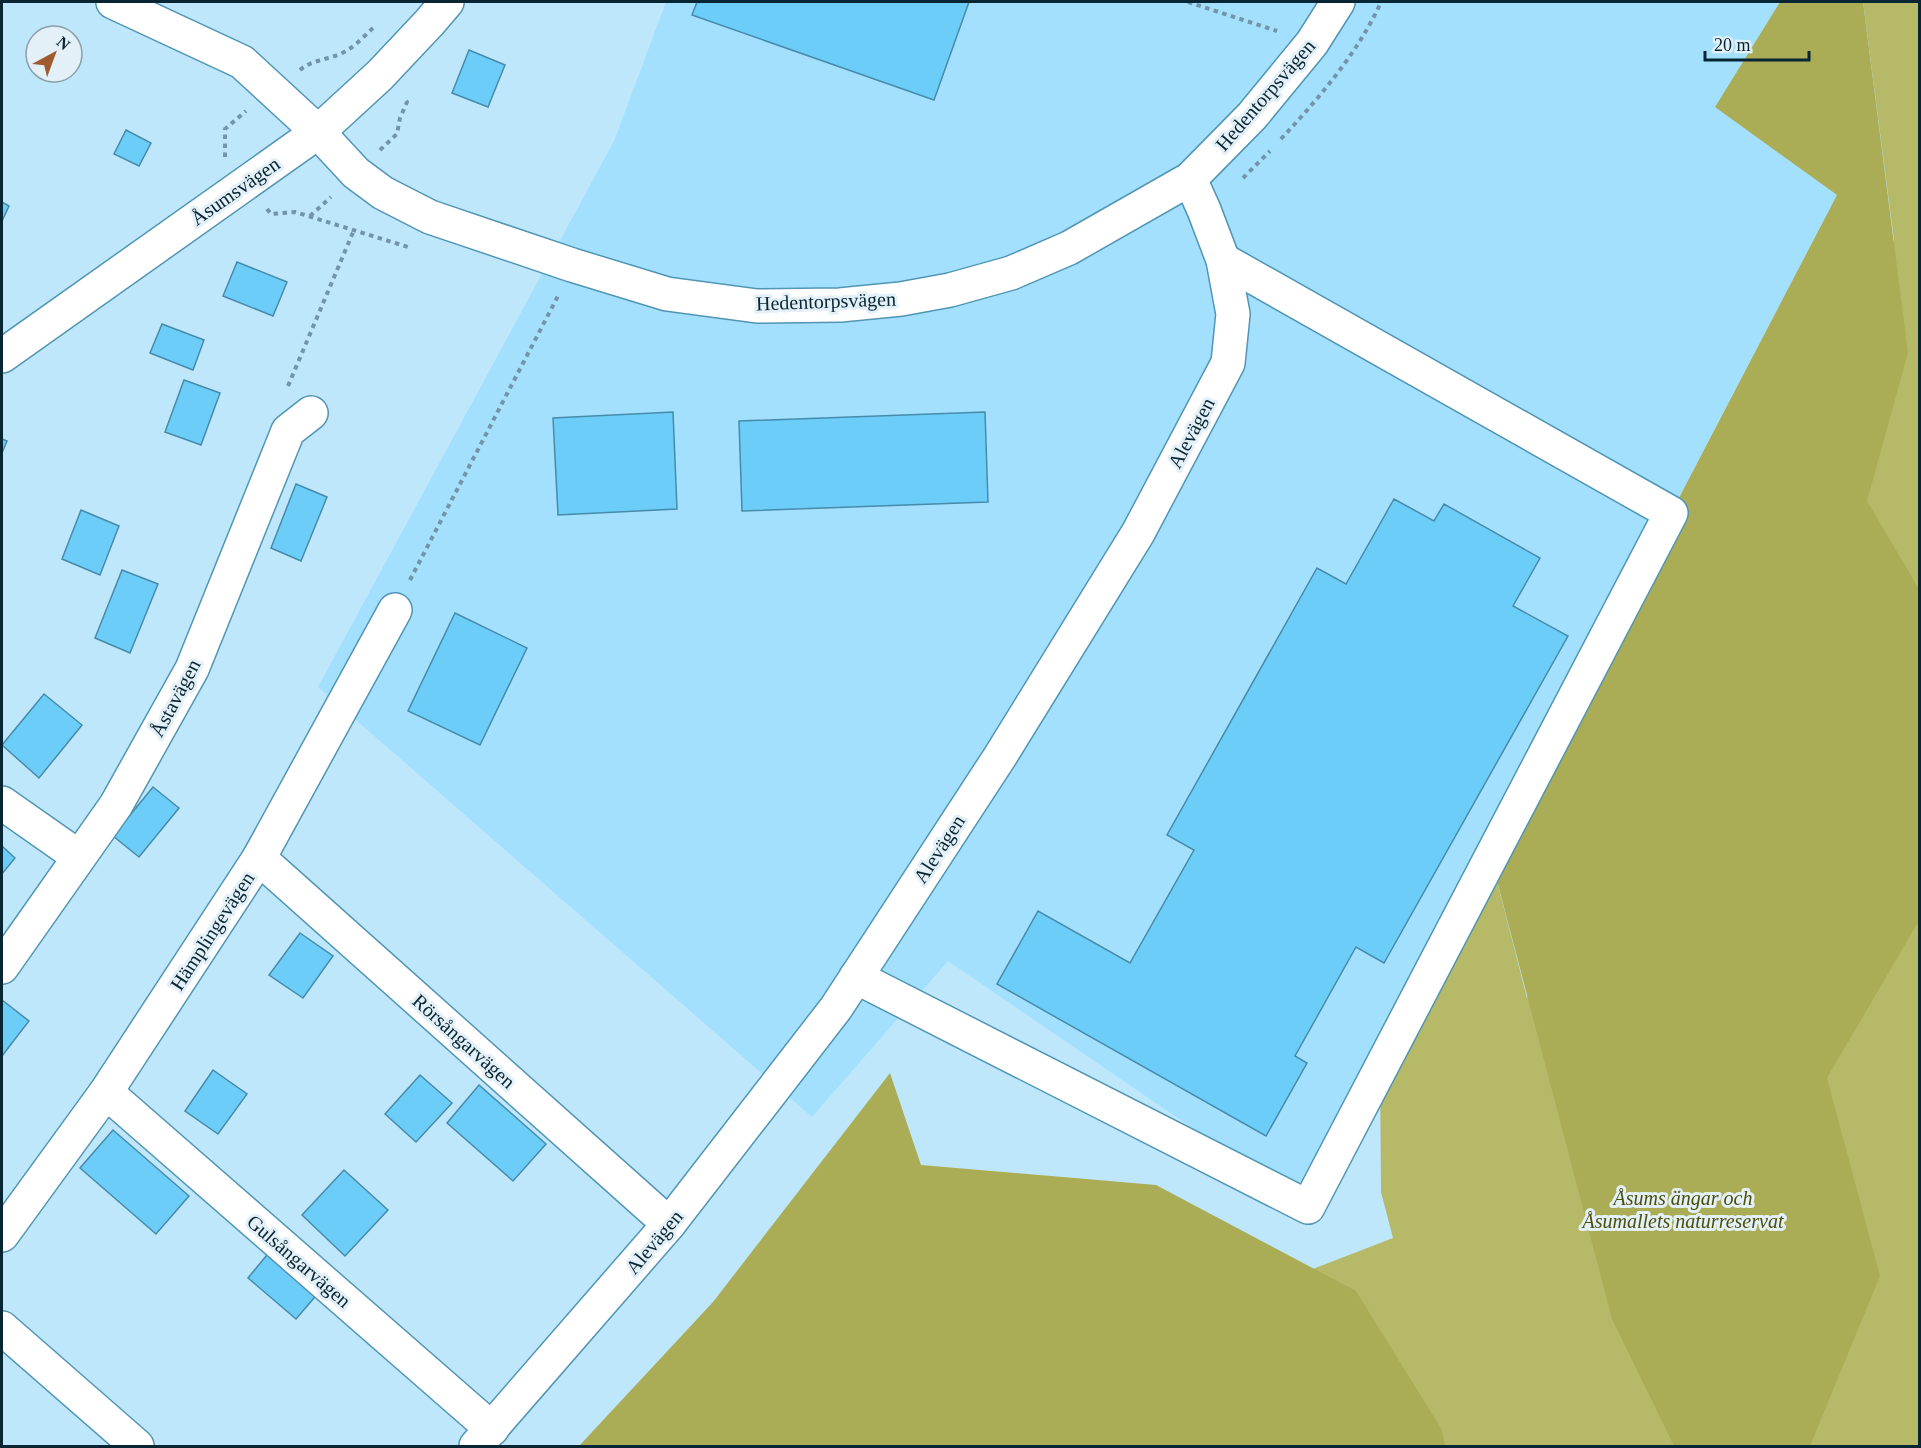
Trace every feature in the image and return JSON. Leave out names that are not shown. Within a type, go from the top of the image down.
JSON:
[{"type":"street","name":"Hedentorpsvägen","points":[[113,2],[242,62],[318,132],[356,173],[383,193],[430,217],[667,294],[757,306],[840,305],[901,299],[950,290],[1011,273],[1069,248],[1190,179],[1252,116],[1312,43],[1338,2]]},
{"type":"street","name":"Åsumsvägen","points":[[2,356],[318,132],[380,75],[447,2]]},
{"type":"street","name":"Alevägen","points":[[484,1438],[669,1224],[836,1008],[1000,755],[1138,533],[1228,363],[1233,314],[1223,260],[1190,179]]},
{"type":"street","points":[[856,977],[1308,1207],[1671,513],[1223,260]]},
{"type":"street","name":"Åstavägen","points":[[2,967],[117,805],[192,669],[288,431],[311,413]]},
{"type":"street","name":"Hämplingevägen","points":[[2,1236],[106,1092],[259,858],[395,610]]},
{"type":"street","points":[[2,803],[79,857]]},
{"type":"street","name":"Rörsångarvägen","points":[[259,858],[669,1224]]},
{"type":"street","name":"Gulsångarvägen","points":[[106,1092],[484,1438]]},
{"type":"street","points":[[2,1328],[137,1446]]},
{"type":"path","points":[[1188,2],[1312,43]]},
{"type":"path","points":[[1204,210],[1250,172],[1297,122],[1339,71],[1373,20],[1381,2]]},
{"type":"path","points":[[225,157],[271,214],[295,212],[411,248]]},
{"type":"path","points":[[395,610],[559,296],[549,292]]},
{"type":"shaded area","points":[[666,2],[1780,2],[1716,107],[1837,195],[1308,1207],[948,961],[812,1117],[318,687],[614,141]]},
{"type":"green space","points":[[1780,2],[1863,2],[1908,353],[1867,501],[1919,589],[1920,919],[1827,1078],[1880,1276],[1810,1446],[1674,1446],[1612,1319],[1491,858],[1837,195],[1715,107]]},
{"type":"green space","name":"Åsums ängar och Åsumallets naturreservat","points":[[1863,2],[1919,2],[1919,1446],[899,1446],[1261,1289],[1393,1238],[1381,1192],[1380,1069],[1491,858],[1527,998],[1894,240]]},
{"type":"green space","points":[[890,1073],[921,1165],[1156,1185],[1356,1291],[1442,1430],[1445,1446],[579,1446],[713,1302]]},
{"type":"building","points":[[697,2],[969,2],[934,100],[692,15]]},
{"type":"building","points":[[469,50],[505,65],[488,107],[452,93]]},
{"type":"building","points":[[126,130],[151,143],[139,166],[114,154]]},
{"type":"building","points":[[2,202],[9,206],[2,221]]},
{"type":"building","points":[[237,262],[287,282],[273,316],[223,296]]},
{"type":"building","points":[[162,324],[204,340],[193,370],[150,353]]},
{"type":"building","points":[[184,380],[220,393],[201,445],[165,432]]},
{"type":"building","points":[[673,412],[677,509],[558,515],[553,418]]},
{"type":"building","points":[[985,412],[988,502],[742,511],[739,421]]},
{"type":"building","points":[[2,439],[7,441],[2,453]]},
{"type":"building","points":[[296,484],[327,497],[301,561],[271,548]]},
{"type":"building","points":[[1394,499],[1434,521],[1444,504],[1540,558],[1513,606],[1568,636],[1384,963],[1356,947],[1295,1056],[1307,1063],[1266,1136],[997,984],[1038,911],[1130,963],[1194,850],[1167,835],[1317,568],[1346,584]]},
{"type":"building","points":[[81,510],[119,526],[100,575],[62,559]]},
{"type":"building","points":[[122,570],[158,584],[130,653],[95,638]]},
{"type":"building","points":[[455,613],[527,648],[480,745],[408,711]]},
{"type":"building","points":[[44,694],[82,725],[39,778],[2,745]]},
{"type":"building","points":[[153,787],[179,808],[139,857],[113,836]]},
{"type":"building","points":[[2,846],[15,858],[2,874]]},
{"type":"building","points":[[300,933],[333,956],[303,998],[269,975]]},
{"type":"building","points":[[2,1000],[29,1021],[2,1056]]},
{"type":"building","points":[[213,1070],[247,1094],[218,1134],[185,1111]]},
{"type":"building","points":[[420,1075],[452,1103],[416,1142],[385,1114]]},
{"type":"building","points":[[479,1085],[546,1144],[513,1181],[447,1123]]},
{"type":"building","points":[[113,1130],[189,1196],[156,1234],[80,1168]]},
{"type":"building","points":[[344,1170],[388,1210],[345,1256],[302,1215]]},
{"type":"building","points":[[271,1250],[320,1291],[296,1319],[248,1278]]}]
